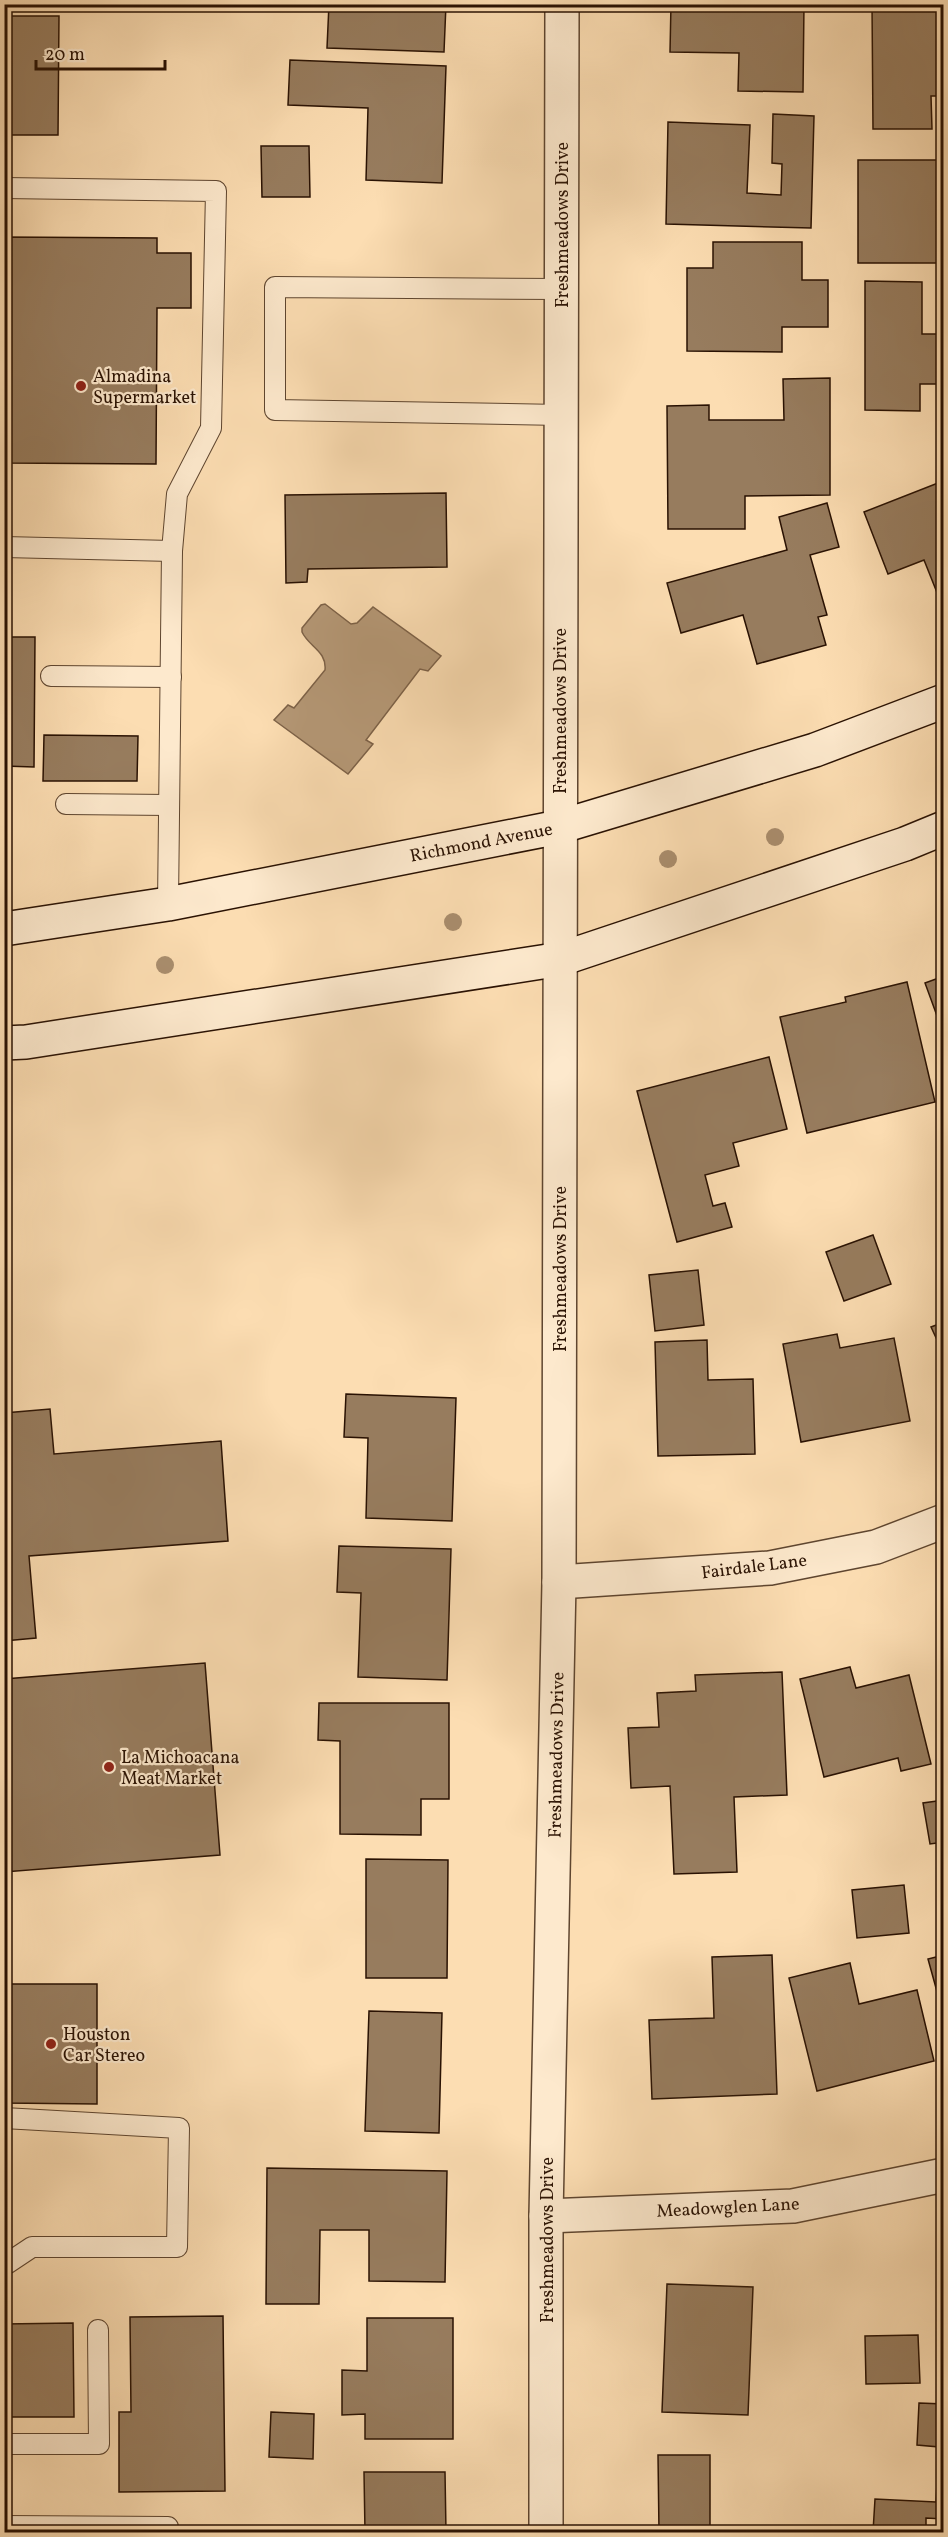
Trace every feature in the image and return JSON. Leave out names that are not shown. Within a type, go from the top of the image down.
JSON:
[{"type":"street","name":"Freshmeadows Drive","points":[[546,2532],[546,2216],[559,1582],[562,4]]},
{"type":"street","name":"Richmond Avenue","points":[[4,929],[168,904],[559,827],[815,750],[944,701]]},
{"type":"street","points":[[4,1043],[26,1042],[561,958],[905,844],[944,828]]},
{"type":"street","name":"Fairdale Lane","points":[[559,1582],[770,1568],[876,1547],[944,1521]]},
{"type":"street","name":"Meadowglen Lane","points":[[546,2216],[793,2206],[944,2175]]},
{"type":"lane","points":[[4,188],[216,191],[211,428],[177,494],[172,551],[168,904]]},
{"type":"lane","points":[[561,289],[274,287],[276,410],[561,415]]},
{"type":"lane","points":[[4,547],[172,551]]},
{"type":"lane","points":[[51,676],[171,678]]},
{"type":"lane","points":[[66,804],[169,805]]},
{"type":"lane","points":[[4,2118],[179,2128],[177,2247],[32,2247],[8,2264],[4,2264]]},
{"type":"lane","points":[[4,2444],[99,2444],[98,2330]]},
{"type":"lane","points":[[4,2526],[168,2527],[168,2532]]},
{"type":"shaded area","points":[[325,604],[351,624],[357,623],[373,607],[441,656],[428,671],[420,669],[366,740],[373,744],[348,774],[274,720],[288,705],[294,708],[325,670],[323,658],[305,637],[302,628],[321,605]]},
{"type":"building","points":[[4,4],[154,4],[154,6],[4,6]]},
{"type":"building","points":[[329,4],[446,4],[444,52],[327,48]]},
{"type":"building","points":[[671,4],[804,4],[803,92],[738,91],[739,53],[670,52]]},
{"type":"building","points":[[872,4],[944,4],[944,96],[931,96],[932,129],[873,129]]},
{"type":"building","points":[[4,16],[59,16],[58,135],[4,135]]},
{"type":"building","points":[[290,60],[446,66],[442,183],[366,180],[368,108],[288,105]]},
{"type":"building","points":[[773,114],[814,116],[811,228],[666,224],[668,122],[750,125],[747,193],[781,195],[782,164],[772,163]]},
{"type":"building","points":[[261,146],[309,146],[310,197],[262,197]]},
{"type":"building","points":[[858,160],[944,160],[944,263],[858,263]]},
{"type":"building","name":"Almadina Supermarket","points":[[4,237],[157,238],[157,253],[191,253],[191,308],[157,308],[156,464],[4,463]]},
{"type":"building","points":[[713,242],[802,242],[802,280],[828,280],[828,327],[782,327],[782,352],[687,351],[687,268],[713,268]]},
{"type":"building","points":[[865,281],[922,282],[922,334],[944,334],[944,415],[938,415],[938,384],[920,384],[920,411],[865,410]]},
{"type":"building","points":[[830,378],[830,495],[745,496],[745,529],[668,529],[667,406],[709,405],[709,420],[784,420],[783,379]]},
{"type":"building","points":[[938,483],[944,497],[944,593],[938,595],[924,560],[888,574],[864,512]]},
{"type":"building","points":[[446,493],[447,567],[308,569],[307,582],[286,583],[285,495]]},
{"type":"building","points":[[827,503],[839,547],[810,555],[827,615],[818,617],[826,645],[757,664],[743,615],[681,633],[667,583],[787,550],[779,517]]},
{"type":"building","points":[[4,637],[35,637],[34,767],[4,766]]},
{"type":"building","points":[[44,735],[138,736],[137,781],[43,781]]},
{"type":"building","points":[[944,976],[944,1035],[925,983]]},
{"type":"building","points":[[907,982],[935,1102],[807,1133],[780,1017],[846,1002],[845,997]]},
{"type":"building","points":[[769,1057],[787,1129],[733,1143],[739,1166],[705,1175],[713,1206],[725,1203],[732,1227],[677,1242],[637,1091]]},
{"type":"building","points":[[873,1235],[891,1284],[844,1301],[826,1252]]},
{"type":"building","points":[[698,1270],[704,1325],[655,1331],[649,1275]]},
{"type":"building","points":[[944,1322],[944,1355],[931,1327]]},
{"type":"building","points":[[837,1334],[840,1348],[894,1338],[910,1421],[801,1442],[783,1344]]},
{"type":"building","points":[[707,1340],[708,1380],[753,1379],[755,1454],[658,1456],[655,1342]]},
{"type":"building","points":[[346,1394],[456,1398],[452,1521],[366,1518],[368,1438],[344,1437]]},
{"type":"building","points":[[50,1409],[54,1454],[221,1441],[228,1541],[29,1556],[36,1638],[4,1641],[4,1413]]},
{"type":"building","points":[[339,1546],[451,1549],[447,1680],[358,1677],[361,1593],[337,1592]]},
{"type":"building","name":"La Michoacana Meat Market","points":[[205,1663],[220,1855],[4,1872],[4,1679]]},
{"type":"building","points":[[850,1667],[856,1688],[909,1675],[931,1764],[901,1771],[898,1758],[824,1777],[800,1679]]},
{"type":"building","points":[[782,1672],[787,1795],[734,1797],[737,1872],[674,1874],[670,1786],[631,1788],[628,1728],[659,1727],[657,1693],[696,1691],[695,1675]]},
{"type":"building","points":[[319,1703],[449,1703],[449,1799],[421,1799],[421,1835],[340,1834],[340,1741],[318,1740]]},
{"type":"building","points":[[944,1800],[944,1842],[930,1844],[923,1803]]},
{"type":"building","points":[[366,1859],[448,1860],[447,1978],[366,1978]]},
{"type":"building","points":[[904,1885],[909,1933],[857,1938],[852,1890]]},
{"type":"building","points":[[772,1955],[777,2094],[652,2099],[649,2020],[714,2018],[712,1957]]},
{"type":"building","points":[[944,1955],[944,2017],[928,1959]]},
{"type":"building","points":[[850,1963],[859,2004],[917,1990],[934,2061],[817,2091],[789,1978]]},
{"type":"building","name":"Houston Car Stereo","points":[[4,1984],[97,1984],[97,2104],[4,2103]]},
{"type":"building","points":[[369,2011],[442,2013],[439,2133],[365,2131]]},
{"type":"building","points":[[267,2168],[447,2171],[445,2282],[369,2281],[369,2230],[320,2230],[319,2304],[266,2304]]},
{"type":"building","points":[[667,2284],[753,2287],[748,2415],[662,2412]]},
{"type":"building","points":[[223,2316],[225,2491],[119,2492],[119,2412],[131,2412],[130,2317]]},
{"type":"building","points":[[367,2318],[453,2318],[453,2439],[365,2439],[365,2414],[342,2415],[342,2370],[367,2371]]},
{"type":"building","points":[[73,2323],[74,2417],[4,2417],[4,2324]]},
{"type":"building","points":[[918,2335],[920,2383],[866,2384],[865,2336]]},
{"type":"building","points":[[919,2403],[944,2404],[944,2519],[926,2518],[926,2532],[873,2532],[875,2499],[936,2502],[939,2447],[917,2445]]},
{"type":"building","points":[[271,2412],[314,2414],[313,2459],[269,2457]]},
{"type":"building","points":[[658,2455],[710,2455],[710,2532],[659,2532]]},
{"type":"building","points":[[364,2472],[445,2472],[446,2532],[365,2532]]},
{"type":"place","name":"Almadina Supermarket","points":[[81,386]]},
{"type":"place","name":"La Michoacana Meat Market","points":[[109,1767]]},
{"type":"place","name":"Houston Car Stereo","points":[[51,2044]]}]
